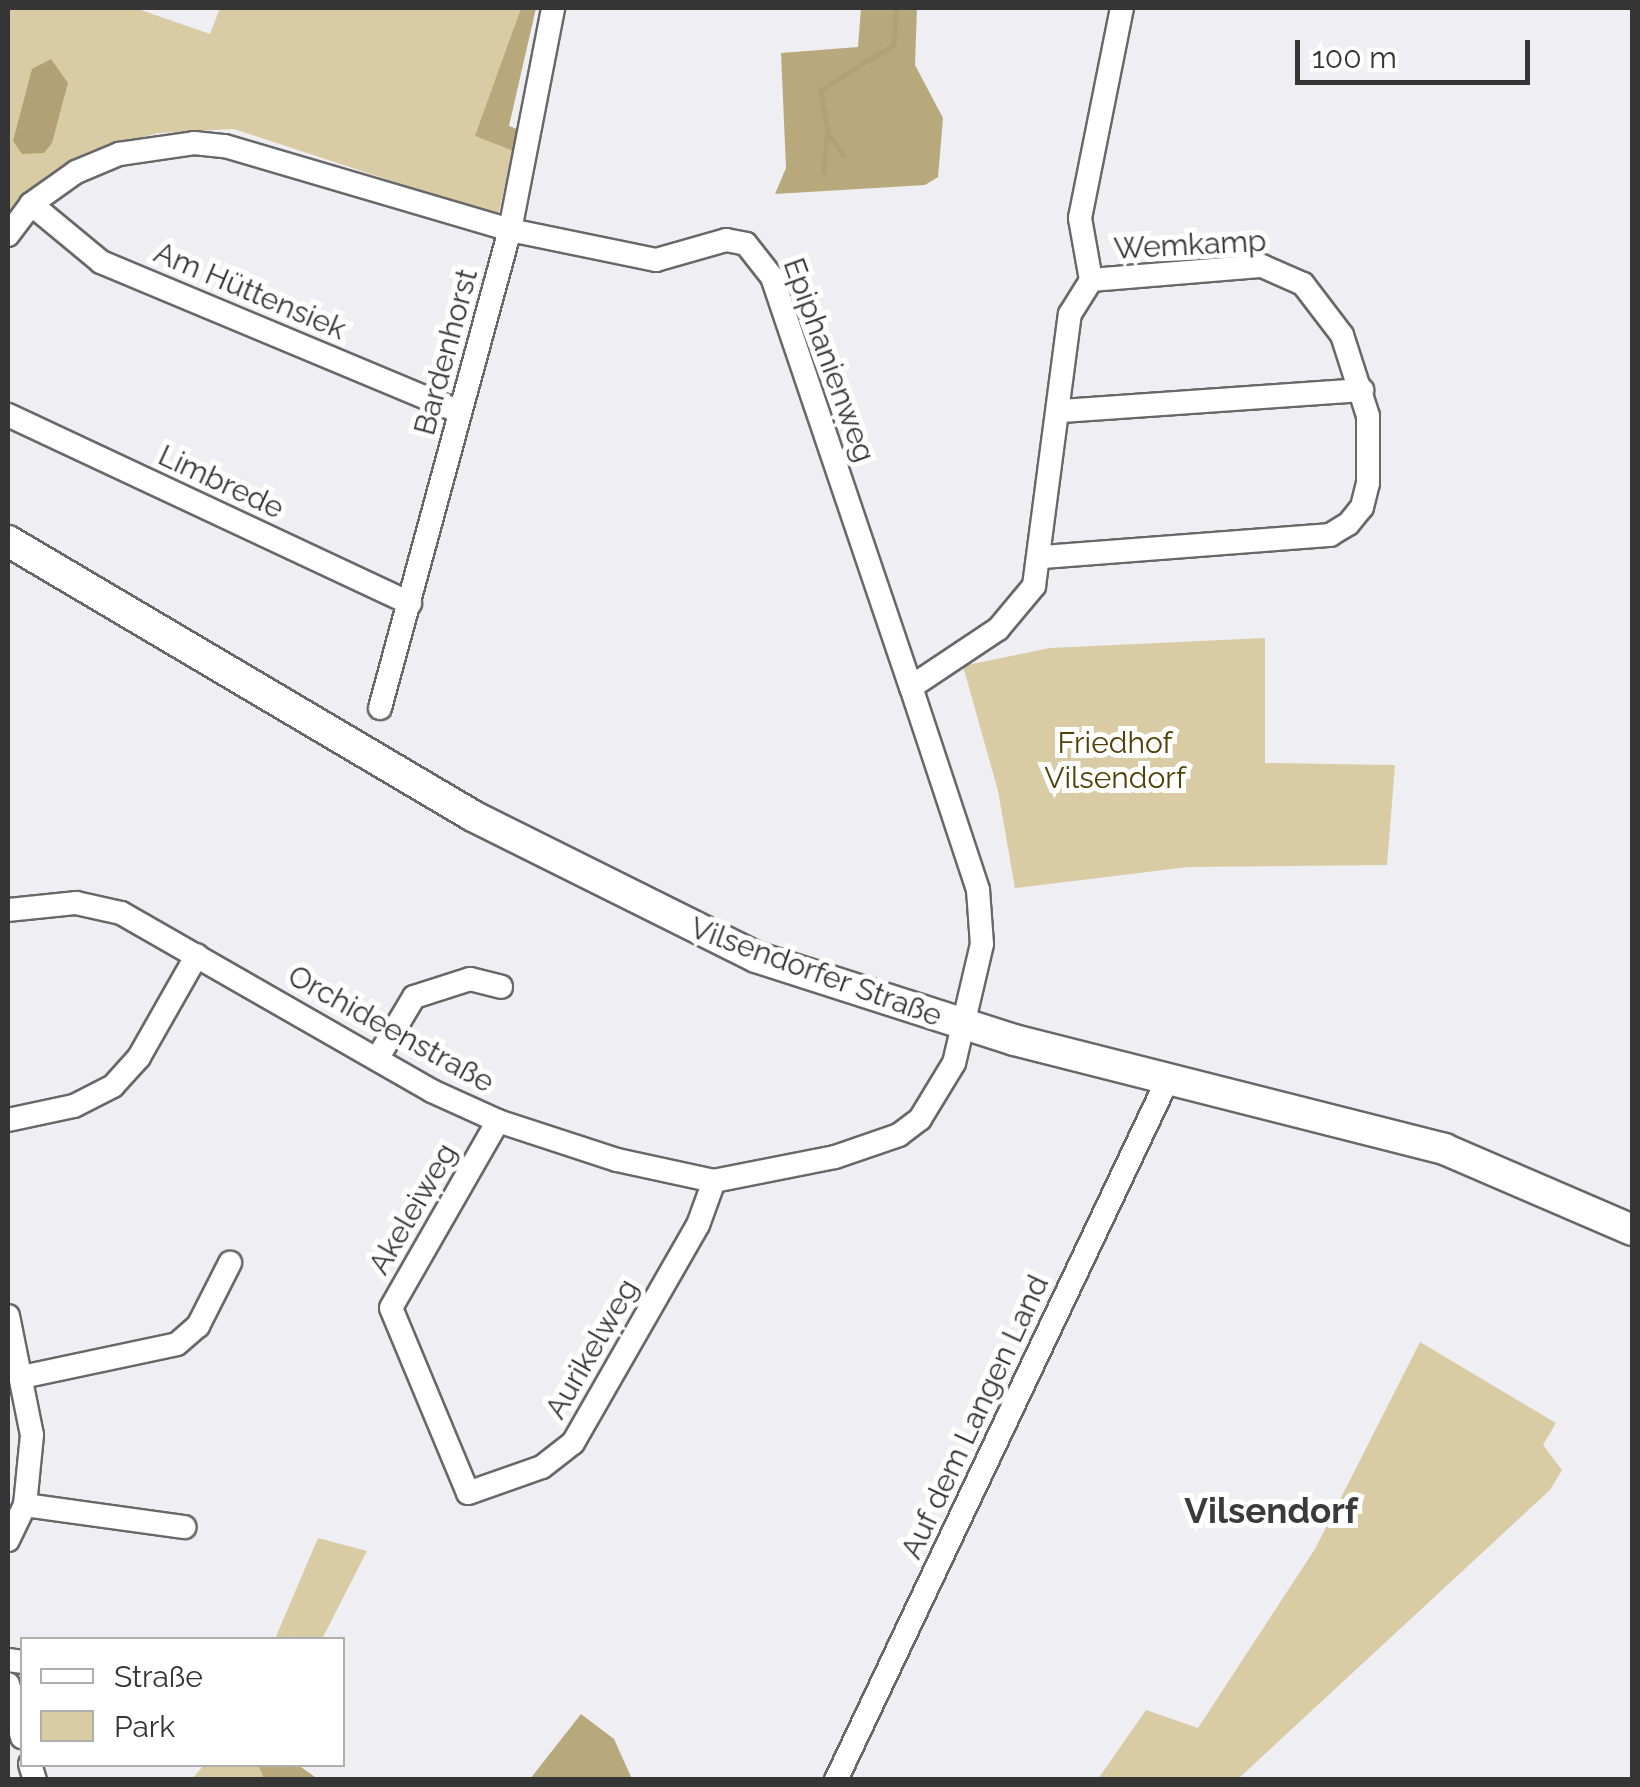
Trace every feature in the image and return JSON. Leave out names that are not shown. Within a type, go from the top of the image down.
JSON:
[{"type":"main road","name":"Vilsendorfer Straße","points":[[8,541],[574,871],[756,957],[965,1026],[1444,1149],[1632,1230]]},
{"type":"street","name":"Bardenhorst","points":[[380,708],[510,230],[553,8]]},
{"type":"street","points":[[1091,280],[1080,218],[1122,8]]},
{"type":"street","name":"Epiphanienweg","points":[[8,234],[32,204],[76,172],[119,154],[194,143],[225,146],[510,230],[656,260],[726,240],[746,244],[761,257],[912,686],[982,909],[965,1026]]},
{"type":"street","name":"Am Hüttensiek","points":[[32,204],[101,262],[459,412]]},
{"type":"street","name":"Wemkamp","points":[[912,686],[1019,609],[1041,557],[1062,411],[1070,314],[1091,280],[1196,268],[1283,271],[1303,284],[1342,335],[1362,390],[1368,483],[1362,507],[1330,536],[1041,557]]},
{"type":"street","points":[[1062,411],[1362,390]]},
{"type":"street","name":"Limbrede","points":[[8,415],[410,603]]},
{"type":"street","name":"Orchideenstraße","points":[[8,910],[93,905],[197,955],[377,1059],[498,1121],[631,1164],[714,1181],[835,1157],[899,1135],[920,1120],[947,1081],[965,1026]]},
{"type":"street","points":[[8,1120],[74,1106],[113,1086],[139,1057],[197,955]]},
{"type":"street","points":[[377,1059],[414,997],[470,979],[501,986]]},
{"type":"street","name":"Auf dem Langen Land","points":[[836,1780],[1168,1079]]},
{"type":"street","name":"Akeleiweg","points":[[468,1493],[391,1308],[498,1121]]},
{"type":"street","name":"Aurikelweg","points":[[468,1493],[542,1467],[573,1443],[698,1225],[714,1181]]},
{"type":"street","points":[[22,1376],[177,1344],[198,1326],[230,1263]]},
{"type":"street","points":[[8,1316],[32,1436],[25,1505],[8,1540]]},
{"type":"street","points":[[25,1505],[184,1527]]},
{"type":"street","points":[[8,1684],[20,1729]]},
{"type":"green space","points":[[8,8],[135,8],[210,34],[220,8],[521,8],[476,136],[513,151],[498,216],[234,129],[159,133],[106,146],[46,180],[8,215]]},
{"type":"green space","name":"Friedhof Vilsendorf","points":[[1265,638],[1265,763],[1395,765],[1387,865],[1188,867],[1015,888],[998,791],[963,666],[1050,648]]},
{"type":"green space","points":[[1420,1342],[1556,1423],[1543,1445],[1562,1470],[1550,1490],[1238,1779],[1098,1779],[1146,1710],[1198,1728],[1315,1549]]},
{"type":"green space","points":[[318,1538],[367,1551],[323,1637],[276,1637]]},
{"type":"green space","points":[[202,1767],[259,1767],[264,1779],[191,1780]]},
{"type":"shaded area","points":[[521,8],[536,8],[509,126],[517,129],[513,151],[475,136]]},
{"type":"shaded area","points":[[861,8],[917,8],[915,65],[943,118],[938,177],[925,185],[775,194],[786,168],[781,53],[858,47]]},
{"type":"shaded area","points":[[51,59],[68,83],[52,143],[44,153],[22,154],[13,141],[32,69]]},
{"type":"shaded area","points":[[581,1714],[614,1739],[632,1779],[530,1779]]},
{"type":"shaded area","points":[[259,1767],[301,1767],[318,1779],[264,1779]]},
{"type":"waterway","points":[[843,155],[828,134],[820,90],[893,45],[896,8]]},
{"type":"waterway","points":[[823,172],[827,136]]},
{"type":"district","name":"Vilsendorf","points":[[1271,1511]]}]
